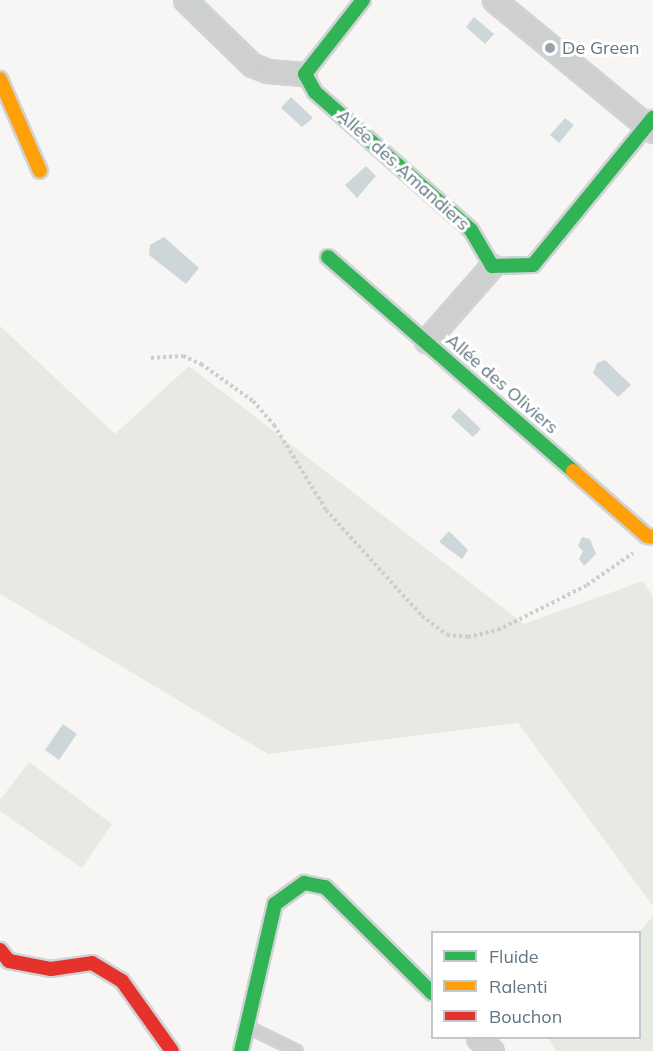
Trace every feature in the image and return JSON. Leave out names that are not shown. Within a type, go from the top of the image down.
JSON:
[{"type":"street","points":[[185,0],[252,65],[268,72],[304,74],[363,0]]},
{"type":"street","points":[[426,341],[492,266],[533,265],[651,126],[494,0]]},
{"type":"street","name":"Allée des Amandiers","points":[[304,74],[315,92],[471,230],[492,266]]},
{"type":"street","points":[[0,78],[40,171]]},
{"type":"street","name":"Allée des Oliviers","points":[[328,257],[650,536]]},
{"type":"street","points":[[241,1051],[275,904],[304,883],[325,887],[431,992]]},
{"type":"street","points":[[0,950],[9,962],[51,969],[92,963],[122,981],[172,1051]]},
{"type":"street","points":[[479,1039],[492,1051]]},
{"type":"lane","points":[[247,1027],[297,1051]]},
{"type":"path","points":[[151,358],[183,356],[201,364],[253,401],[274,425],[326,510],[422,616],[447,635],[468,637],[498,630],[587,585],[630,557],[650,536]]},
{"type":"shaded area","points":[[474,17],[494,34],[485,44],[466,27]]},
{"type":"shaded area","points":[[291,97],[313,118],[302,127],[281,108]]},
{"type":"shaded area","points":[[565,118],[574,125],[559,143],[550,135]]},
{"type":"shaded area","points":[[366,166],[376,176],[357,198],[345,185]]},
{"type":"shaded area","points":[[164,237],[199,268],[186,284],[149,255],[150,245]]},
{"type":"shaded area","points":[[0,326],[115,434],[189,366],[524,624],[643,581],[653,597],[653,906],[518,723],[268,754],[0,594]]},
{"type":"shaded area","points":[[605,360],[631,385],[618,397],[593,373],[597,363]]},
{"type":"shaded area","points":[[459,408],[481,429],[473,437],[451,417]]},
{"type":"shaded area","points":[[449,531],[468,550],[462,559],[439,542]]},
{"type":"shaded area","points":[[582,537],[590,539],[596,554],[584,566],[579,559],[583,551],[578,546]]},
{"type":"shaded area","points":[[63,724],[77,734],[59,760],[45,750]]},
{"type":"shaded area","points":[[29,762],[112,824],[82,868],[0,811],[0,800]]},
{"type":"shaded area","points":[[653,916],[653,1051],[556,1051],[549,1039],[641,1039],[640,931]]},
{"type":"traffic: fast","points":[[363,0],[305,74],[315,92],[471,230],[492,266],[533,265],[653,118]]},
{"type":"traffic: fast","points":[[328,257],[573,471]]},
{"type":"traffic: fast","points":[[241,1051],[275,904],[304,883],[325,887],[431,992]]},
{"type":"traffic: slow","points":[[0,79],[40,171]]},
{"type":"traffic: slow","points":[[573,471],[647,536],[653,537]]},
{"type":"traffic: jam","points":[[0,950],[9,961],[51,969],[92,963],[122,981],[172,1051]]},
{"type":"place","name":"De Green","points":[[550,48]]}]
